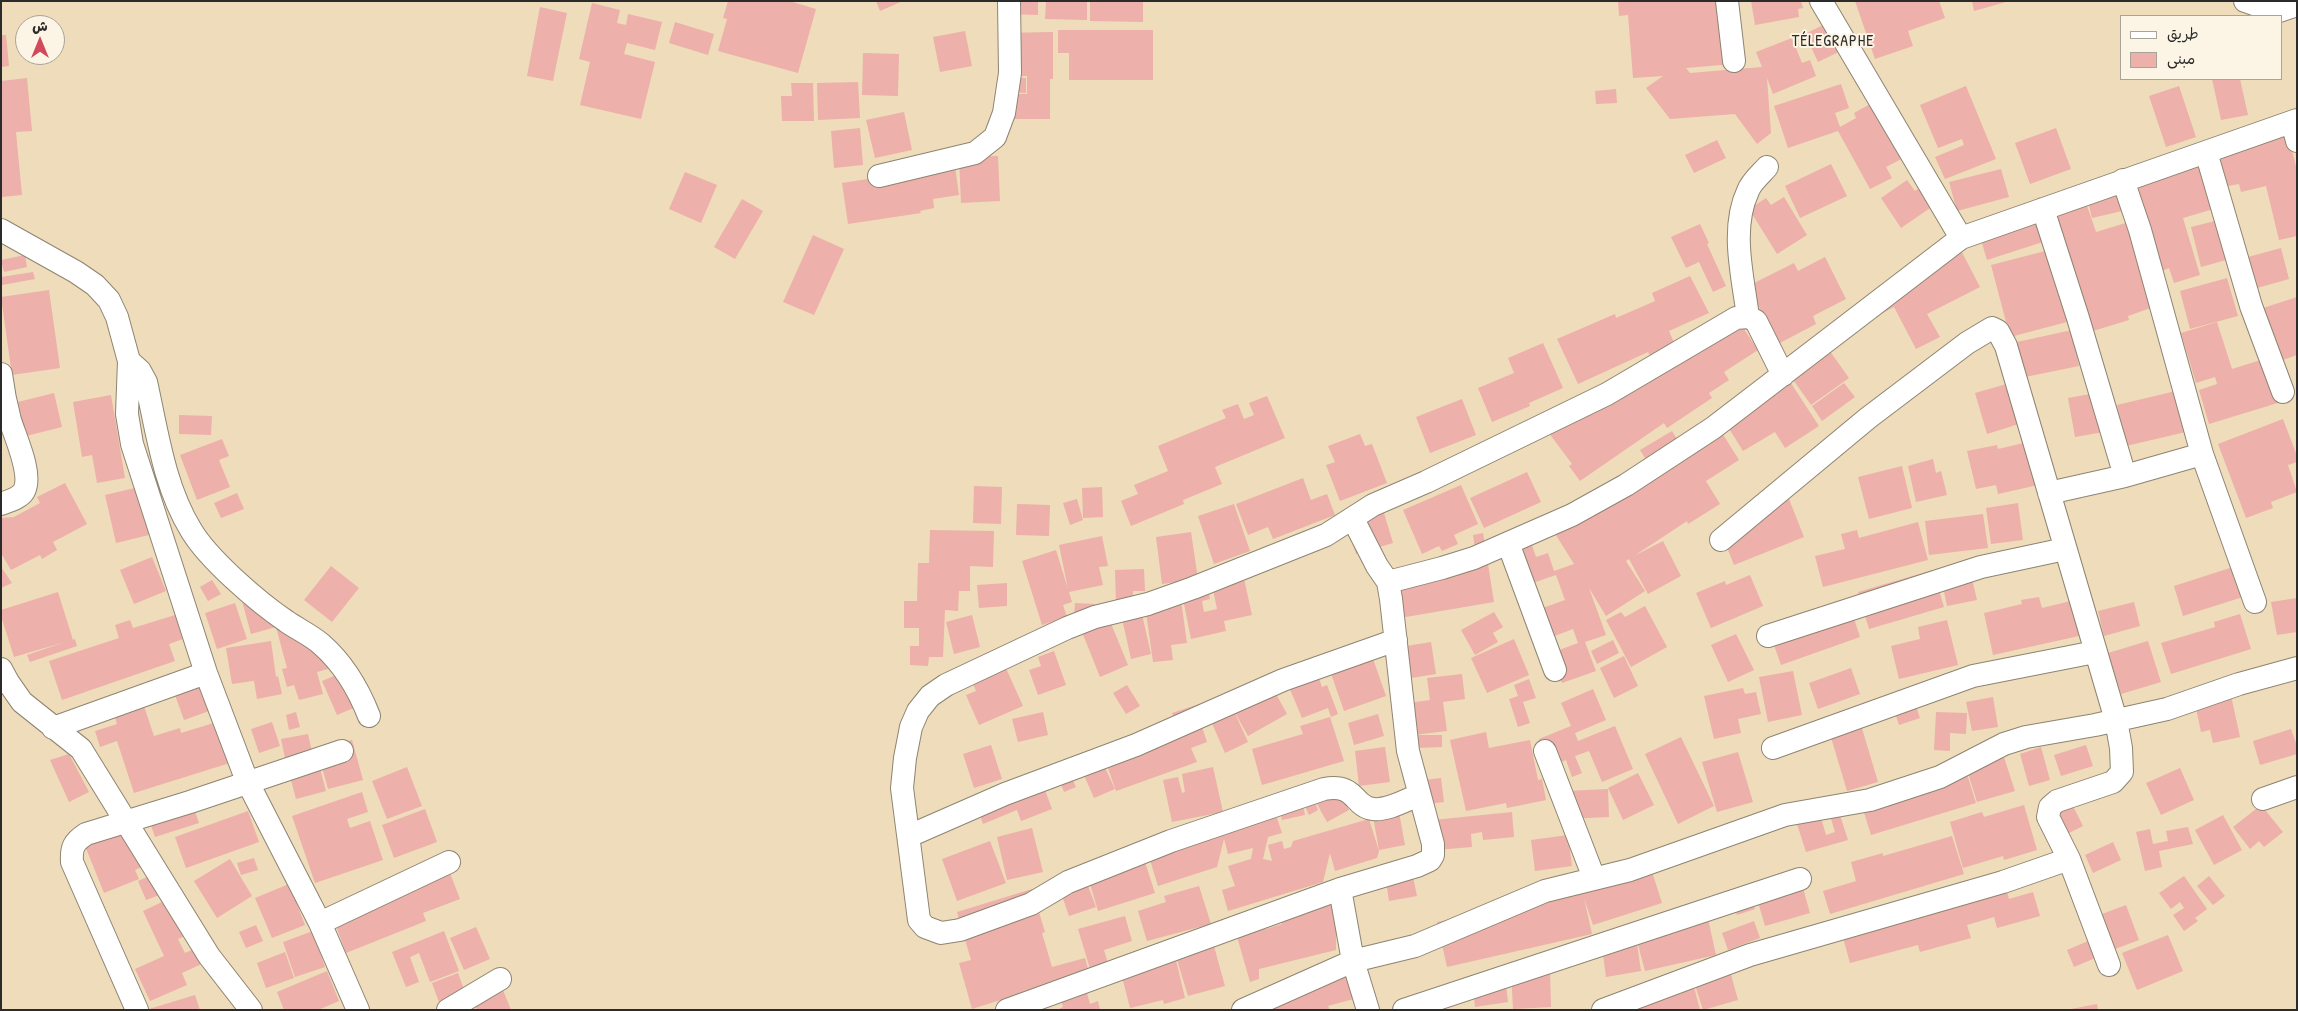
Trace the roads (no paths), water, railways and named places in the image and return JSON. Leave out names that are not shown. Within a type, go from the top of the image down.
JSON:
[{"type":"street","points":[[879,176],[975,153],[995,137],[1004,113],[1010,73],[1009,1]]},
{"type":"street","points":[[1727,1],[1734,61]]},
{"type":"street","points":[[2245,1],[2276,12],[2297,5]]},
{"type":"street","points":[[1826,2],[1961,238]]},
{"type":"street","points":[[1388,582],[1442,568],[1508,543],[1572,515],[1626,485],[1713,428],[1961,238],[2206,152],[2295,128]]},
{"type":"street","points":[[2206,152],[2251,306],[2283,392]]},
{"type":"street","points":[[1748,317],[1739,247],[1740,217],[1748,190],[1767,167]]},
{"type":"street","points":[[2123,180],[2140,230],[2202,454],[2255,602]]},
{"type":"street","points":[[2042,210],[2078,318],[2125,476]]},
{"type":"street","points":[[1,230],[95,285],[108,300],[117,317],[129,361],[127,414],[132,444],[206,673],[247,782],[320,923],[358,1010]]},
{"type":"street","points":[[1419,795],[1384,808],[1371,809],[1365,807],[1347,790],[1324,789],[1171,841],[1068,882],[1031,904],[960,930],[941,933],[925,927],[919,920],[902,788],[906,750],[911,727],[918,711],[930,696],[960,678],[1067,628],[1095,617],[1148,604],[1194,588],[1326,535],[1373,505],[1426,482],[1607,394],[1736,318],[1748,317],[1756,321],[1783,375]]},
{"type":"street","points":[[1721,540],[1868,418],[1967,342],[1992,328],[1998,331],[2006,346],[2116,720],[2121,748],[2122,772],[2112,782],[2057,801],[2050,807],[2048,817],[2069,859],[2109,965]]},
{"type":"street","points":[[129,361],[140,371],[146,382],[162,456],[173,492],[191,530],[211,556],[266,607],[321,643],[344,668],[358,691],[369,716]]},
{"type":"street","points":[[1,374],[10,420],[27,479],[24,491],[17,498],[1,504]]},
{"type":"street","points":[[2049,493],[2125,476],[2202,454]]},
{"type":"street","points":[[1007,1010],[1340,889],[1417,866],[1430,860],[1433,855],[1433,844],[1408,751],[1388,582],[1377,566],[1353,519]]},
{"type":"street","points":[[1508,543],[1555,670]]},
{"type":"street","points":[[1768,636],[1981,567],[2065,549]]},
{"type":"street","points":[[909,836],[1005,794],[1136,745],[1283,680],[1396,640]]},
{"type":"street","points":[[1773,748],[1973,676],[2095,652]]},
{"type":"street","points":[[1243,1010],[1354,961],[1415,946],[1522,899],[1668,858],[1733,832],[1785,815],[1870,800],[1940,777],[2004,744],[2026,737],[2167,709],[2239,684],[2297,668]]},
{"type":"street","points":[[1,669],[22,702],[81,749],[209,956],[251,1010]]},
{"type":"street","points":[[53,728],[206,673]]},
{"type":"street","points":[[137,1010],[72,862],[71,850],[76,840],[86,834],[342,751]]},
{"type":"street","points":[[1545,751],[1594,878]]},
{"type":"street","points":[[2263,799],[2297,787]]},
{"type":"street","points":[[1603,1010],[1750,955],[2002,882],[2069,859]]},
{"type":"street","points":[[320,923],[449,862]]},
{"type":"street","points":[[1404,1010],[1800,879]]},
{"type":"street","points":[[1340,889],[1354,961],[1368,1010]]},
{"type":"street","points":[[448,1010],[500,979]]},
{"type":"district","name":"TÉLEGRAPHE","points":[[1833,42]]}]
